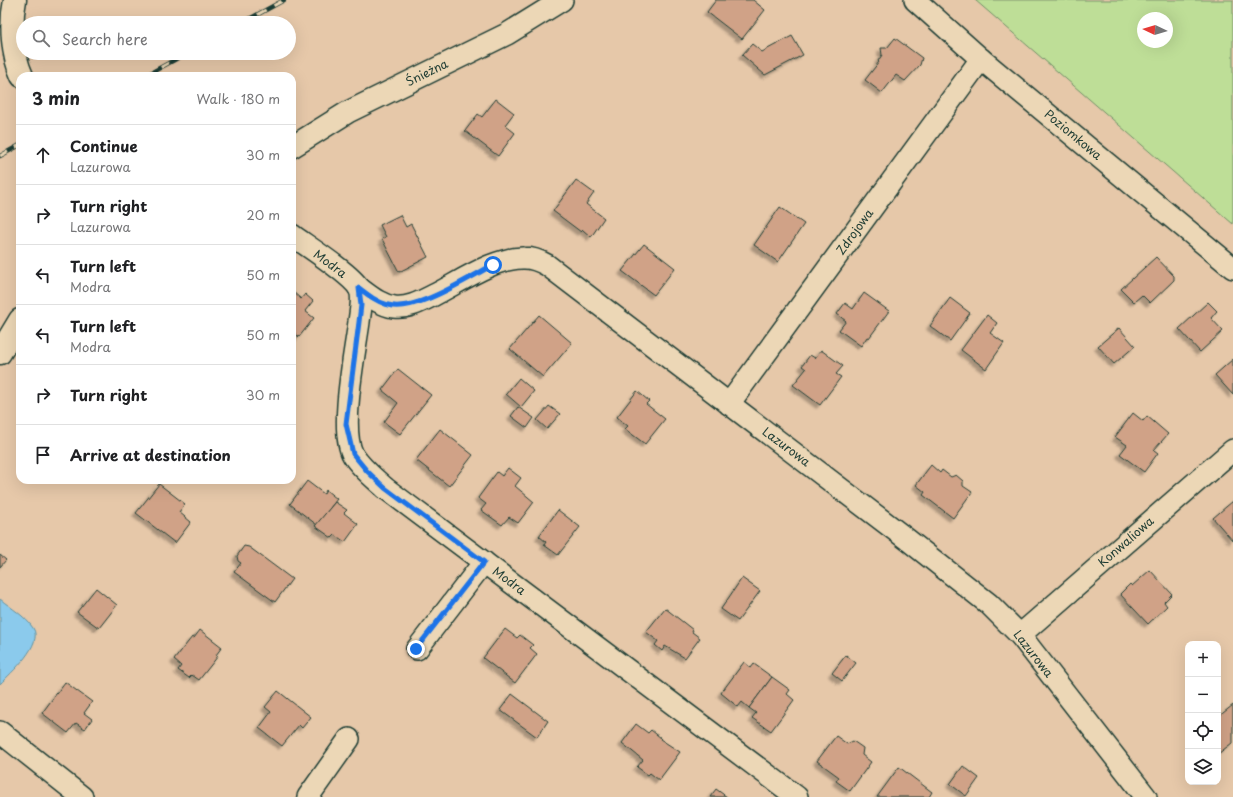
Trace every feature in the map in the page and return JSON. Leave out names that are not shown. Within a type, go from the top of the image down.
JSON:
[{"type":"street","points":[[15,0],[12,33],[16,56]]},
{"type":"street","name":"Śnieżna","points":[[296,144],[348,112],[507,34],[562,0]]},
{"type":"street","name":"Poziomkowa","points":[[914,0],[980,59],[1233,268]]},
{"type":"street","name":"Zdrojowa","points":[[729,404],[980,59]]},
{"type":"street","points":[[17,60],[21,72]]},
{"type":"street","name":"Modra","points":[[296,238],[345,274],[359,288],[360,310],[346,424],[353,454],[367,471],[385,488],[797,797]]},
{"type":"street","name":"Lazurowa","points":[[359,288],[377,301],[387,305],[396,307],[408,306],[424,301],[493,265],[516,258],[536,260],[547,265],[908,540],[989,604],[1020,635],[1146,797]]},
{"type":"street","points":[[0,352],[16,326]]},
{"type":"street","name":"Konwaliowa","points":[[1020,635],[1233,450]]},
{"type":"street","points":[[416,649],[484,562]]},
{"type":"street","points":[[0,732],[82,797]]},
{"type":"street","points":[[308,797],[349,738]]},
{"type":"green space","points":[[975,0],[1233,0],[1233,224]]},
{"type":"water","points":[[0,599],[26,620],[33,628],[35,635],[34,642],[25,658],[0,684]]},
{"type":"building","points":[[716,0],[753,0],[765,10],[742,39],[707,12]]},
{"type":"building","points":[[792,36],[803,55],[765,75],[742,55],[752,44],[762,52]]},
{"type":"building","points":[[895,38],[922,58],[920,65],[905,81],[896,75],[882,93],[865,80],[879,62],[878,61],[882,55],[881,48],[887,48]]},
{"type":"building","points":[[496,99],[514,113],[505,125],[515,133],[498,156],[465,131],[478,114],[482,117]]},
{"type":"building","points":[[576,180],[594,193],[586,204],[604,218],[591,237],[583,230],[581,232],[553,211]]},
{"type":"building","points":[[780,207],[804,224],[778,262],[754,245]]},
{"type":"building","points":[[400,215],[406,227],[411,224],[428,257],[399,272],[382,239],[386,237],[380,225]]},
{"type":"building","points":[[644,244],[675,268],[654,295],[622,271]]},
{"type":"building","points":[[1156,257],[1174,276],[1174,280],[1150,303],[1142,295],[1134,302],[1121,289]]},
{"type":"building","points":[[864,293],[889,311],[869,338],[867,337],[861,346],[839,330],[846,321],[837,314],[845,303],[853,309]]},
{"type":"building","points":[[305,294],[313,301],[305,311],[314,318],[299,337],[296,334],[296,295],[301,299]]},
{"type":"building","points":[[950,298],[970,313],[950,341],[930,326]]},
{"type":"building","points":[[1208,302],[1217,311],[1211,318],[1223,331],[1200,352],[1179,329]]},
{"type":"building","points":[[539,315],[572,343],[543,377],[510,349]]},
{"type":"building","points":[[987,315],[997,323],[990,333],[1004,343],[986,369],[961,350]]},
{"type":"building","points":[[1119,328],[1135,346],[1114,364],[1098,346]]},
{"type":"building","points":[[821,350],[843,366],[836,374],[841,377],[820,405],[793,385],[806,369],[802,366],[810,355],[815,358]]},
{"type":"building","points":[[1233,359],[1233,395],[1215,375]]},
{"type":"building","points":[[398,369],[431,395],[400,434],[384,422],[398,403],[382,390]]},
{"type":"building","points":[[519,378],[534,391],[521,407],[506,394]]},
{"type":"building","points":[[637,391],[649,401],[646,404],[665,419],[645,444],[625,429],[628,426],[617,417]]},
{"type":"building","points":[[549,406],[560,414],[547,429],[537,420]]},
{"type":"building","points":[[518,407],[534,418],[527,428],[511,416]]},
{"type":"building","points":[[1133,413],[1143,421],[1147,416],[1168,434],[1154,450],[1158,453],[1144,472],[1120,454],[1127,445],[1115,437]]},
{"type":"building","points":[[440,429],[473,455],[449,486],[416,460]]},
{"type":"building","points":[[931,465],[940,473],[942,470],[951,477],[956,475],[963,481],[963,486],[972,492],[953,518],[923,495],[925,492],[916,485]]},
{"type":"building","points":[[508,468],[521,478],[515,486],[534,502],[518,523],[509,517],[502,525],[481,510],[486,504],[478,498],[497,472],[502,476]]},
{"type":"building","points":[[307,481],[324,494],[326,490],[337,499],[317,525],[290,504]]},
{"type":"building","points":[[159,484],[185,504],[179,512],[191,522],[175,543],[136,513]]},
{"type":"building","points":[[1233,501],[1233,541],[1213,518]]},
{"type":"building","points":[[335,502],[347,510],[344,513],[358,524],[345,542],[335,535],[332,538],[315,526]]},
{"type":"building","points":[[558,510],[580,527],[558,555],[544,545],[546,542],[539,536]]},
{"type":"building","points":[[244,546],[249,547],[292,579],[275,602],[234,572],[241,563],[238,561],[237,556]]},
{"type":"building","points":[[0,555],[6,560],[0,567]]},
{"type":"building","points":[[1150,570],[1172,594],[1164,602],[1167,606],[1148,624],[1120,594],[1130,584],[1132,586]]},
{"type":"building","points":[[742,578],[760,591],[738,621],[721,609]]},
{"type":"building","points":[[96,588],[117,605],[99,628],[77,612]]},
{"type":"building","points":[[665,608],[693,630],[692,632],[700,638],[685,658],[665,646],[662,651],[655,645],[658,641],[646,632]]},
{"type":"building","points":[[505,629],[517,638],[520,635],[533,645],[530,648],[537,654],[515,683],[483,658]]},
{"type":"building","points":[[200,630],[222,647],[216,655],[218,656],[199,680],[192,675],[189,678],[178,670],[181,666],[174,660],[192,637],[194,638]]},
{"type":"building","points":[[846,655],[856,663],[842,681],[832,673]]},
{"type":"building","points":[[744,662],[751,668],[754,664],[772,677],[749,708],[742,702],[738,707],[721,693]]},
{"type":"building","points":[[772,677],[790,690],[787,694],[794,700],[771,731],[752,718],[756,713],[749,708]]},
{"type":"building","points":[[65,682],[92,702],[84,713],[92,719],[85,729],[76,723],[68,733],[42,713]]},
{"type":"building","points":[[278,691],[311,717],[302,728],[299,725],[282,746],[259,728],[271,712],[265,707]]},
{"type":"building","points":[[512,694],[548,721],[537,737],[500,710]]},
{"type":"building","points":[[1233,705],[1233,744],[1232,743],[1221,752],[1221,749],[1221,715]]},
{"type":"building","points":[[636,724],[648,733],[651,730],[661,738],[660,739],[680,752],[659,780],[650,773],[648,775],[637,767],[643,760],[622,743]]},
{"type":"building","points":[[836,736],[847,744],[853,741],[863,748],[862,755],[871,762],[850,791],[836,781],[839,777],[817,761]]},
{"type":"building","points":[[963,766],[979,778],[966,796],[950,784]]},
{"type":"building","points":[[899,767],[932,792],[929,797],[877,797]]},
{"type":"building","points":[[716,789],[727,797],[710,797]]},
{"type":"railway","points":[[255,16],[284,0]]},
{"type":"railway","points":[[152,72],[174,60]]},
{"type":"railway","points":[[0,156],[16,147]]},
{"type":"route","points":[[416,649],[484,562],[385,488],[367,471],[353,454],[348,438],[346,424],[361,305],[359,288],[377,301],[387,305],[396,307],[408,306],[424,301],[493,265]]}]
